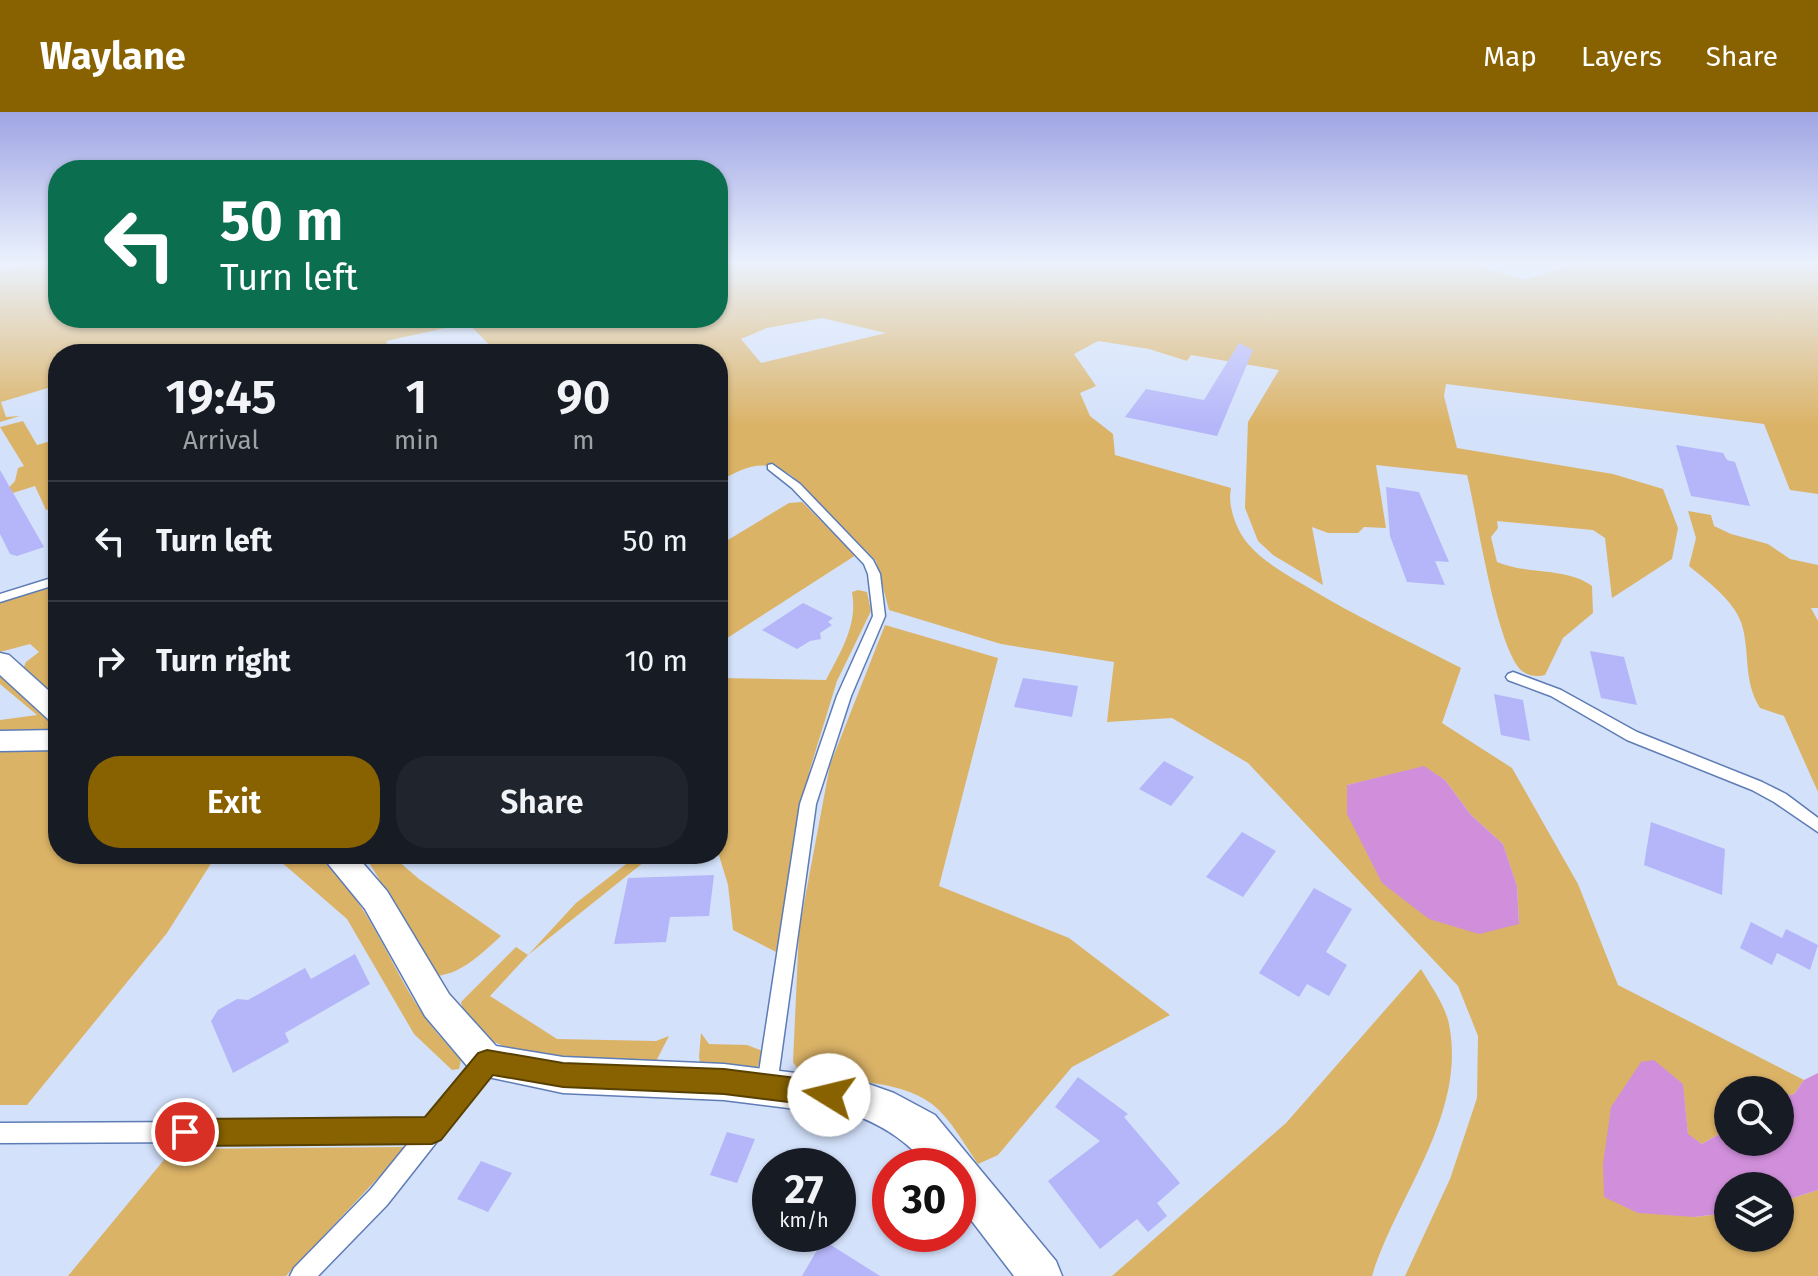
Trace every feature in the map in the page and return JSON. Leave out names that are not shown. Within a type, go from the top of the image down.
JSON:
[{"type":"street","points":[[0,661],[48,705]]},
{"type":"street","points":[[0,741],[48,740]]},
{"type":"street","points":[[345,864],[376,900],[437,1005],[487,1062],[563,1075],[767,1085],[860,1099],[894,1112],[921,1129],[938,1148]]},
{"type":"street","points":[[976,1194],[1041,1276]]},
{"type":"lane","points":[[767,1085],[808,804],[844,696],[879,616],[880,605],[869,563],[796,486],[772,467]]},
{"type":"lane","points":[[0,598],[48,583]]},
{"type":"lane","points":[[1513,677],[1556,693],[1646,742],[1757,786],[1780,798],[1818,826]]},
{"type":"lane","points":[[302,1276],[379,1197],[487,1062]]},
{"type":"lane","points":[[0,1133],[432,1131]]},
{"type":"shaded area","points":[[0,317],[48,317],[48,328],[445,328],[386,341],[387,344],[48,344],[48,388],[1,402],[6,417],[20,416],[0,422]]},
{"type":"shaded area","points":[[728,317],[1818,317],[1818,494],[1790,490],[1764,424],[1446,384],[1444,396],[1457,448],[1613,474],[1663,489],[1678,528],[1672,559],[1612,598],[1605,538],[1593,530],[1497,521],[1498,528],[1491,537],[1497,562],[1570,576],[1592,586],[1593,613],[1563,638],[1542,676],[1522,671],[1504,636],[1488,579],[1467,475],[1376,465],[1386,528],[1364,527],[1358,533],[1328,533],[1312,527],[1323,585],[1273,555],[1258,541],[1245,508],[1248,422],[1279,370],[1191,355],[1187,361],[1149,349],[1098,341],[1074,354],[1096,386],[1080,393],[1090,416],[1113,434],[1115,455],[1231,488],[1230,503],[1237,526],[1249,545],[1268,562],[1342,607],[1461,668],[1442,723],[1512,768],[1578,884],[1618,985],[1804,1080],[1794,1094],[1794,1076],[1714,1076],[1714,1137],[1702,1144],[1688,1135],[1683,1084],[1694,1217],[1714,1215],[1714,1252],[1794,1252],[1794,1198],[1818,1190],[1818,1276],[1405,1276],[1450,1179],[1477,1098],[1478,1036],[1458,986],[1248,763],[1172,718],[1107,722],[1114,662],[1001,644],[889,610],[876,561],[792,476],[772,467],[755,466],[728,477],[728,344],[488,344],[473,328],[728,328]],"holes":[[[822,318],[886,333],[761,363],[741,339],[767,328]],[[1424,767],[1445,780],[1471,815],[1503,844],[1517,886],[1519,924],[1347,785]]]},
{"type":"shaded area","points":[[23,421],[37,445],[48,442],[48,510],[35,486],[0,497],[15,481],[18,468],[24,466],[0,427]]},
{"type":"shaded area","points":[[802,502],[856,555],[728,638],[728,540],[789,503]]},
{"type":"shaded area","points":[[1688,511],[1711,515],[1714,526],[1768,544],[1790,559],[1818,565],[1818,608],[1811,608],[1818,621],[1818,792],[1784,716],[1760,708],[1754,697],[1744,633],[1737,614],[1718,591],[1689,566],[1696,538]]},
{"type":"shaded area","points":[[48,586],[48,693],[22,671],[26,662],[39,652],[30,644],[0,652],[0,603]]},
{"type":"shaded area","points":[[852,592],[867,592],[871,611],[837,681],[810,769],[794,835],[780,954],[733,930],[728,885],[722,864],[728,864],[728,678],[826,680],[847,638],[853,616]]},
{"type":"shaded area","points":[[885,625],[998,658],[939,886],[1069,938],[1170,1015],[1072,1067],[998,1155],[978,1164],[976,1148],[968,1148],[945,1117],[918,1096],[870,1083],[804,1078],[793,1062],[799,930],[830,765]]},
{"type":"shaded area","points":[[0,667],[48,713],[48,733],[0,730],[0,720],[37,715],[0,684]]},
{"type":"shaded area","points":[[0,748],[48,748],[48,864],[211,864],[167,933],[27,1105],[0,1105]]},
{"type":"shaded area","points":[[1424,766],[1445,780],[1471,815],[1503,844],[1517,886],[1519,924],[1479,934],[1429,919],[1382,883],[1347,814],[1347,785]]},
{"type":"shaded area","points":[[284,864],[326,864],[334,872],[363,910],[422,1013],[461,1060],[459,1069],[452,1070],[414,1034],[347,919]]},
{"type":"shaded area","points":[[370,864],[402,864],[501,936],[464,967],[437,976]]},
{"type":"shaded area","points":[[626,864],[642,864],[528,955],[576,903]]},
{"type":"shaded area","points":[[516,947],[528,955],[490,996],[557,1039],[656,1041],[669,1036],[653,1067],[573,1062],[514,1050],[489,1039],[471,1023],[461,1002]]},
{"type":"shaded area","points":[[1421,969],[1449,1024],[1452,1058],[1448,1090],[1427,1154],[1372,1276],[1112,1276],[1286,1123]]},
{"type":"shaded area","points":[[701,1033],[709,1044],[747,1045],[765,1052],[754,1073],[702,1071],[699,1057]]},
{"type":"shaded area","points":[[1654,1060],[1683,1084],[1688,1134],[1702,1144],[1714,1137],[1714,1156],[1794,1156],[1794,1094],[1804,1080],[1818,1073],[1818,1190],[1794,1198],[1794,1172],[1714,1172],[1714,1215],[1694,1217],[1638,1213],[1604,1197],[1603,1164],[1611,1107],[1641,1062]]},
{"type":"shaded area","points":[[407,1147],[286,1276],[68,1276],[173,1149]]},
{"type":"building","points":[[1239,343],[1253,350],[1217,436],[1125,417],[1146,389],[1204,400]]},
{"type":"building","points":[[1676,445],[1723,453],[1727,460],[1735,462],[1750,506],[1691,496]]},
{"type":"building","points":[[0,470],[44,547],[17,556],[10,554],[0,534]]},
{"type":"building","points":[[1386,487],[1419,492],[1449,562],[1435,561],[1445,585],[1407,582],[1390,536]]},
{"type":"building","points":[[803,603],[833,618],[828,622],[832,625],[820,633],[821,639],[797,649],[762,630]]},
{"type":"building","points":[[1590,651],[1624,657],[1637,705],[1601,698]]},
{"type":"building","points":[[1023,678],[1078,686],[1072,717],[1014,707]]},
{"type":"building","points":[[1494,694],[1523,700],[1530,741],[1501,735]]},
{"type":"building","points":[[1164,761],[1194,777],[1171,806],[1139,789]]},
{"type":"building","points":[[1651,822],[1725,849],[1722,895],[1644,865]]},
{"type":"building","points":[[1242,832],[1276,851],[1243,897],[1206,877]]},
{"type":"building","points":[[714,875],[709,916],[670,917],[666,942],[614,944],[628,878]]},
{"type":"building","points":[[1314,888],[1352,909],[1326,952],[1347,965],[1329,996],[1307,984],[1299,997],[1259,973]]},
{"type":"building","points":[[1751,922],[1782,938],[1786,929],[1818,945],[1810,970],[1777,953],[1772,965],[1740,948]]},
{"type":"building","points":[[355,954],[370,984],[285,1033],[289,1042],[233,1073],[211,1021],[218,1010],[237,999],[248,1000],[305,968],[311,979]]},
{"type":"building","points":[[1078,1077],[1128,1114],[1124,1117],[1180,1183],[1157,1203],[1167,1216],[1148,1232],[1137,1219],[1100,1249],[1048,1181],[1100,1141],[1055,1107]]},
{"type":"building","points":[[727,1132],[755,1139],[737,1183],[710,1175]]},
{"type":"building","points":[[481,1161],[512,1173],[488,1212],[457,1199]]},
{"type":"building","points":[[816,1252],[842,1252],[880,1276],[802,1276]]},
{"type":"route","points":[[185,1132],[432,1131],[487,1062],[524,1071],[563,1075],[767,1085],[829,1095]]}]
